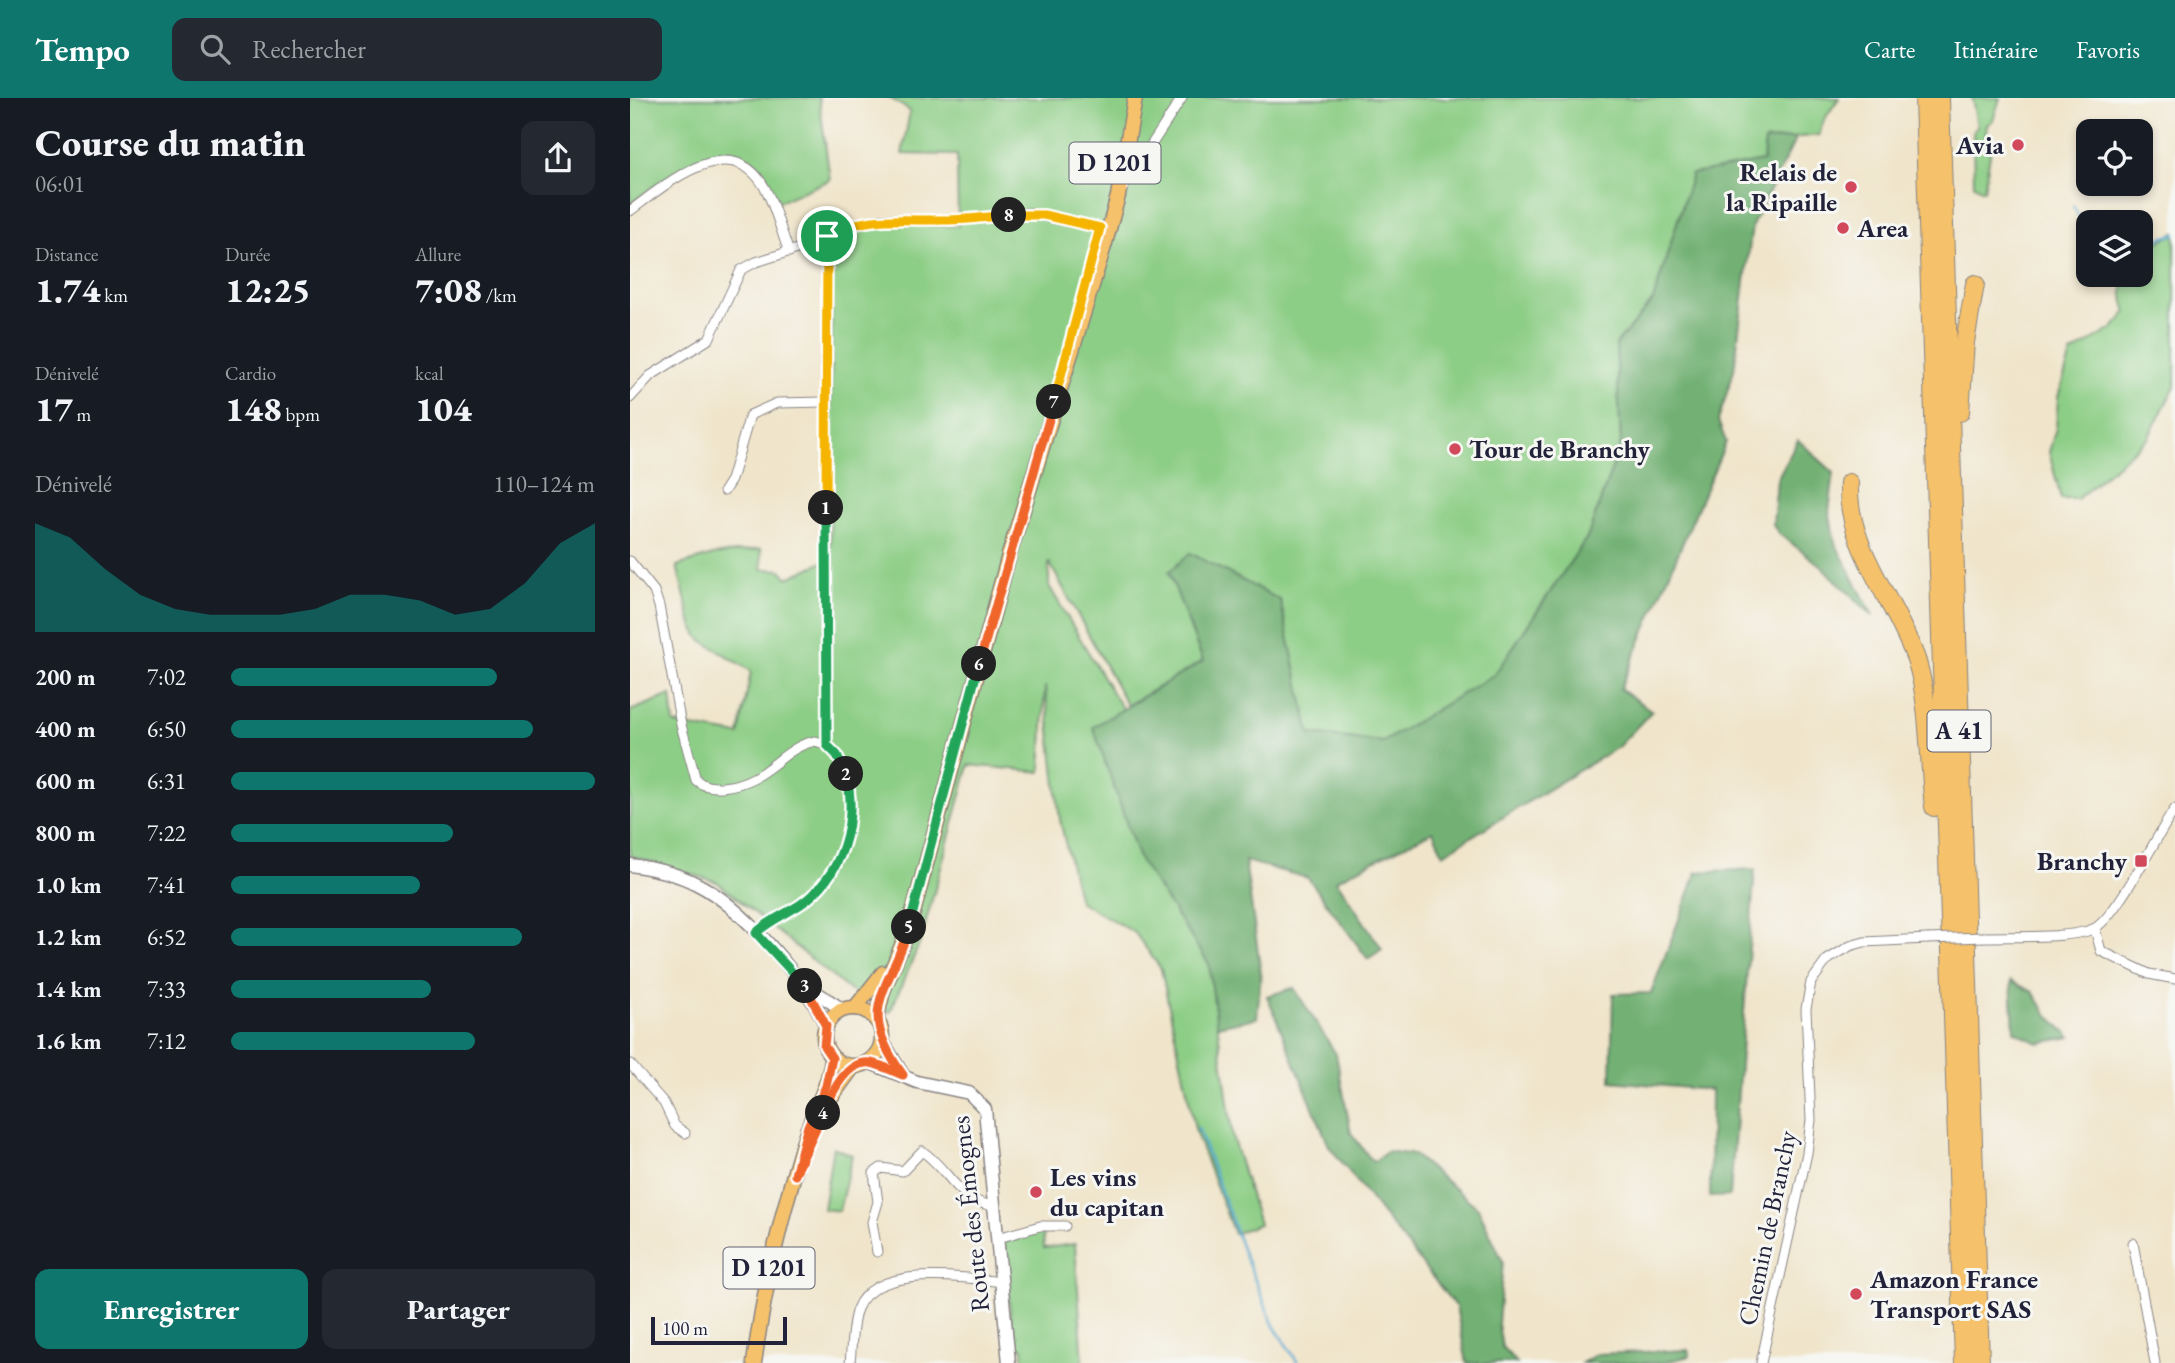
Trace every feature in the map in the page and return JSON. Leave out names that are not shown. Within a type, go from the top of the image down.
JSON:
[{"type":"highway","name":"A 41","points":[[1924,98],[1964,1363]]},
{"type":"highway","name":"A 41","points":[[1940,98],[1980,1363]]},
{"type":"highway","points":[[1957,664],[1962,372],[1975,284]]},
{"type":"highway","points":[[1849,483],[1848,503],[1853,525],[1903,624],[1918,665],[1949,953]]},
{"type":"main road","name":"D 1201","points":[[925,861],[1050,417],[1100,228],[1110,190],[1126,98]]},
{"type":"main road","name":"D 1201","points":[[1050,417],[1118,196],[1135,98]]},
{"type":"main road","points":[[853,1067],[832,1058],[824,1046],[826,1026],[833,1016],[849,1009],[873,990],[889,962],[914,882],[925,861]]},
{"type":"main road","points":[[795,1175],[830,1097],[853,1067],[868,1062],[875,1056],[882,1040],[876,1009],[908,930],[925,861]]},
{"type":"main road","points":[[849,1009],[867,1012],[876,1020]]},
{"type":"main road","points":[[795,1175],[808,1126],[826,1086],[832,1058]]},
{"type":"main road","name":"D 1201","points":[[754,1363],[770,1266],[795,1175]]},
{"type":"street","points":[[1118,196],[1141,165],[1182,98]]},
{"type":"street","points":[[630,211],[688,169],[714,160],[729,161],[744,167],[758,179],[769,194],[789,252]]},
{"type":"street","points":[[630,398],[650,376],[709,338],[741,270],[852,225],[881,219],[944,220],[1018,214],[1044,215],[1100,228]]},
{"type":"street","points":[[827,236],[827,745]]},
{"type":"street","points":[[724,491],[731,480],[750,415],[777,403],[826,402]]},
{"type":"street","points":[[630,561],[654,591],[659,606],[681,725],[696,780],[715,787],[744,784],[806,744],[816,741],[827,745],[837,755],[848,781],[850,827],[846,843],[816,890],[802,903],[769,921],[756,933]]},
{"type":"street","points":[[2175,808],[2141,861],[2116,909],[2095,929],[2101,951],[2149,974],[2175,979]]},
{"type":"street","points":[[630,865],[699,884],[756,933],[804,984],[826,1026]]},
{"type":"street","name":"Chemin de Branchy","points":[[1761,1363],[1807,1153],[1811,1120],[1805,1009],[1811,982],[1827,960],[1850,946],[1864,942],[2073,933],[2095,929]]},
{"type":"street","points":[[804,984],[849,1009]]},
{"type":"street","points":[[882,1040],[903,1075]]},
{"type":"street","name":"Route des Émognes","points":[[868,1062],[917,1082],[970,1093],[982,1103],[987,1118],[1009,1363]]},
{"type":"street","points":[[630,1064],[664,1103],[675,1126],[685,1133]]},
{"type":"street","points":[[877,1252],[872,1222],[878,1202],[874,1173],[881,1168],[903,1171],[922,1151],[938,1162],[966,1198],[978,1205],[995,1206]]},
{"type":"street","points":[[998,1238],[1040,1226],[1065,1226]]},
{"type":"street","points":[[2133,1243],[2155,1363]]},
{"type":"street","points":[[850,1363],[857,1308],[872,1289],[901,1279],[960,1277],[1002,1282]]},
{"type":"green space","points":[[630,98],[819,98],[830,180],[778,202],[760,177],[743,161],[726,155],[708,156],[671,174],[630,204]]},
{"type":"green space","points":[[890,98],[1839,98],[1824,120],[1819,135],[1765,141],[1763,161],[1692,175],[1653,301],[1616,344],[1621,443],[1588,536],[1495,674],[1383,742],[1309,734],[1280,600],[1169,572],[1203,661],[1127,705],[1049,562],[1049,586],[1116,699],[1195,811],[1209,964],[1233,1139],[1259,1224],[1234,1234],[1196,1133],[1161,969],[1135,933],[1079,901],[1060,820],[1045,686],[1041,772],[969,765],[921,940],[890,1012],[849,990],[717,882],[630,856],[630,711],[671,695],[674,724],[739,735],[751,671],[700,639],[692,625],[677,566],[713,555],[761,549],[762,569],[781,570],[788,578],[830,559],[832,249],[859,230],[874,226],[958,226],[957,155],[902,154],[910,111]]},
{"type":"green space","points":[[1972,98],[2000,98],[1993,120],[1987,125],[1985,142],[1991,149],[1984,189],[1974,185],[1973,130],[1977,126]]},
{"type":"green space","points":[[1796,138],[1752,226],[1734,370],[1718,421],[1726,442],[1620,689],[1652,711],[1619,746],[1443,854],[1433,831],[1336,880],[1382,949],[1368,959],[1308,878],[1245,861],[1261,973],[1257,1018],[1217,1026],[1209,964],[1139,859],[1093,727],[1203,661],[1169,572],[1190,553],[1280,600],[1310,734],[1383,742],[1495,674],[1588,536],[1621,443],[1616,344],[1653,301],[1692,174],[1763,161],[1765,141]]},
{"type":"green space","points":[[2175,233],[2175,386],[2148,438],[2077,499],[2061,499],[2049,452],[2056,428],[2058,397],[2071,354],[2113,328],[2127,312],[2124,287],[2153,287],[2153,245]]},
{"type":"green space","points":[[1798,440],[1834,473],[1829,511],[1835,543],[1873,616],[1819,564],[1778,533],[1773,524],[1777,479]]},
{"type":"green space","points":[[1755,869],[1730,1196],[1710,1197],[1711,1090],[1611,1081],[1613,994],[1651,993],[1697,872]]},
{"type":"green space","points":[[2011,981],[2033,992],[2047,1014],[2071,1037],[2038,1043],[2014,1031]]},
{"type":"green space","points":[[1294,988],[1336,1054],[1351,1133],[1373,1162],[1388,1151],[1414,1155],[1478,1208],[1503,1262],[1498,1324],[1502,1347],[1517,1363],[1467,1363],[1456,1307],[1329,1146],[1267,996]]},
{"type":"green space","points":[[833,1147],[852,1155],[839,1211],[823,1209]]},
{"type":"green space","points":[[1043,1230],[1044,1248],[1075,1244],[1083,1363],[1023,1363],[1023,1348],[1013,1347],[1004,1242]]},
{"type":"green space","points":[[1688,1350],[1690,1356],[1662,1363],[1582,1363],[1597,1354]]},
{"type":"waterway","points":[[2073,206],[2076,211]]},
{"type":"waterway","points":[[2153,240],[2175,234]]},
{"type":"waterway","points":[[1198,1128],[1242,1249],[1274,1326],[1298,1363]]},
{"type":"place","name":"Avia","points":[[2018,145]]},
{"type":"place","name":"Relais de la Ripaille","points":[[1851,187]]},
{"type":"place","name":"Area","points":[[1843,228]]},
{"type":"place","name":"Tour de Branchy","points":[[1455,449]]},
{"type":"place","name":"Branchy","points":[[2141,861]]},
{"type":"place","name":"Les vins du capitan","points":[[1036,1192]]},
{"type":"place","name":"Amazon France Transport SAS","points":[[1856,1294]]},
{"type":"route","points":[[1018,214],[1044,215],[1100,228],[908,930],[876,1009],[876,1020],[886,1050],[903,1075],[868,1062],[853,1067],[830,1097],[795,1175],[808,1126],[826,1086],[832,1058],[824,1046],[826,1026],[804,984],[756,933],[769,921],[802,903],[816,890],[841,856],[850,827],[847,775],[837,755],[827,745],[827,236],[839,229],[881,219],[944,220],[1018,214]]}]
